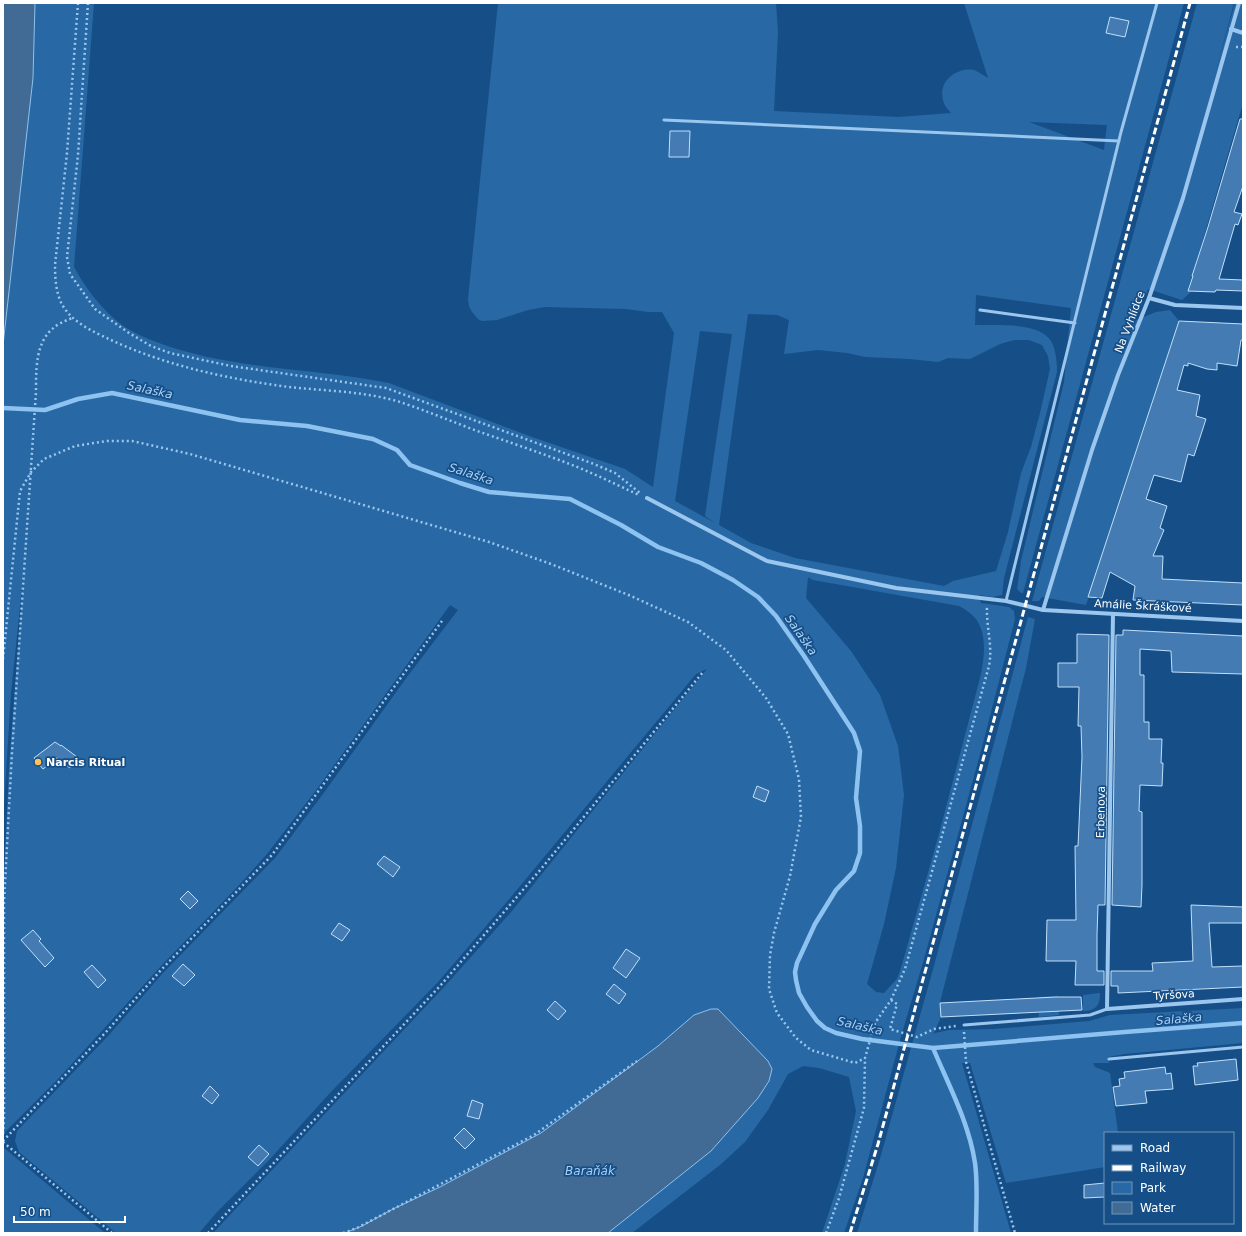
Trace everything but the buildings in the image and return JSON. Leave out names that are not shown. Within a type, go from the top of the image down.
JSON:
[{"type":"street","name":"Na Vyhlídce","points":[[1043,610],[1092,450],[1118,375],[1149,298],[1183,198],[1239,3]]},
{"type":"street","points":[[1231,29],[1243,33]]},
{"type":"street","points":[[1149,298],[1175,305],[1243,308]]},
{"type":"street","points":[[647,498],[767,561],[896,588],[988,599],[1043,610]]},
{"type":"street","name":"Amálie Škráškové","points":[[1043,610],[1243,621]]},
{"type":"street","name":"Erbenova","points":[[1107,1009],[1113,614]]},
{"type":"street","name":"Tyršova","points":[[1107,1009],[1243,999]]},
{"type":"lane","points":[[1006,602],[1118,141],[1157,3]]},
{"type":"lane","points":[[664,120],[1118,141]]},
{"type":"lane","points":[[980,310],[1074,323]]},
{"type":"lane","points":[[964,1025],[1090,1015],[1107,1009]]},
{"type":"lane","points":[[1109,1059],[1243,1047]]},
{"type":"path","points":[[78,3],[67,153],[55,265],[58,293],[63,306],[73,318],[92,331],[127,347],[163,360],[195,369],[227,377],[350,393],[399,402],[568,464],[647,498]]},
{"type":"path","points":[[88,3],[78,155],[67,257],[70,274],[95,309],[129,333],[151,346],[170,353],[231,366],[386,388],[594,464],[615,473],[647,498]]},
{"type":"path","points":[[3,1134],[4,902],[12,752],[36,392],[36,366],[39,350],[44,338],[51,328],[62,321],[73,318]]},
{"type":"path","points":[[3,659],[20,491],[31,472],[44,459],[75,446],[107,441],[132,441],[190,454],[489,542],[552,564],[631,596],[688,622],[726,650],[766,698],[788,734],[799,779],[801,817],[790,876],[774,933],[770,955],[769,989],[777,1013],[796,1038],[811,1050],[855,1064],[865,1058]]},
{"type":"path","points":[[826,1233],[839,1198],[864,1108],[865,1058],[875,1023],[890,1000],[905,968],[989,666],[991,655],[987,623],[988,599]]},
{"type":"path","points":[[112,1233],[3,1141],[106,1032],[161,970],[272,855],[442,621]]},
{"type":"path","points":[[208,1233],[440,986],[541,869],[703,672]]},
{"type":"path","points":[[890,1000],[897,1004],[890,1030],[917,1037],[934,1029],[964,1025],[966,1062],[1015,1233]]},
{"type":"path","points":[[343,1233],[357,1228],[534,1135],[637,1061]]},
{"type":"green space","points":[[35,3],[94,3],[74,267],[95,299],[122,325],[141,336],[156,342],[203,356],[256,365],[363,378],[389,383],[532,437],[625,469],[653,487],[674,333],[662,312],[626,309],[545,307],[528,310],[497,320],[482,321],[478,319],[469,306],[468,299],[498,3],[776,3],[778,32],[774,111],[899,117],[951,113],[944,104],[942,93],[946,82],[955,73],[974,70],[988,78],[964,3],[1184,3],[1023,593],[1017,589],[1021,561],[1064,382],[1071,308],[976,295],[975,325],[1005,325],[1027,327],[1037,330],[1051,341],[1054,348],[1057,372],[1004,578],[1002,595],[992,597],[979,595],[981,603],[1009,607],[1014,611],[1015,619],[982,747],[924,959],[902,1033],[863,1178],[844,1233],[822,1233],[845,1164],[856,1111],[849,1077],[819,1068],[803,1066],[788,1074],[768,1110],[745,1142],[720,1165],[632,1233],[608,1233],[711,1151],[757,1098],[769,1081],[768,1061],[718,1009],[711,1009],[694,1015],[658,1046],[541,1133],[440,1187],[393,1209],[362,1226],[345,1233],[213,1233],[445,986],[512,911],[707,669],[696,674],[505,904],[438,982],[329,1094],[270,1159],[217,1212],[199,1233],[116,1233],[19,1152],[15,1141],[17,1131],[109,1035],[163,973],[275,858],[407,677],[458,610],[450,605],[317,789],[267,854],[161,966],[58,1079],[3,1134],[3,899],[9,768],[24,568],[11,693],[3,820],[3,345],[33,78]],"holes":[[[1029,122],[1107,125],[1104,150]],[[748,314],[777,315],[789,320],[784,354],[818,350],[847,353],[865,357],[938,362],[948,358],[970,359],[1000,344],[1014,340],[1029,340],[1042,345],[1048,356],[1050,369],[1040,413],[1031,447],[1021,473],[1008,532],[996,571],[953,581],[944,586],[795,558],[751,543],[719,525]],[[700,331],[732,334],[705,516],[715,523],[675,501]],[[808,577],[813,580],[959,606],[976,619],[980,626],[984,640],[984,656],[980,678],[939,834],[901,968],[897,979],[884,993],[876,992],[867,984],[884,924],[896,868],[904,795],[898,746],[880,695],[851,651],[806,598]]]},
{"type":"green space","points":[[1197,3],[1234,3],[1215,74],[1235,3],[1243,3],[1243,103],[1189,287],[1192,291],[1182,300],[1148,289],[1136,320],[1156,312],[1170,310],[1179,321],[1086,605],[1042,597],[1039,601],[1032,601]]},
{"type":"green space","points":[[1028,617],[1035,619],[1026,668],[940,1002],[941,1017],[933,1035],[935,1033],[949,1030],[994,1029],[1089,1021],[1110,1015],[1243,1008],[1243,1043],[1124,1054],[1108,1057],[1109,1063],[1093,1063],[1095,1067],[1110,1073],[1118,1132],[1104,1132],[1104,1167],[1006,1183],[970,1063],[962,1063],[1011,1233],[857,1233],[881,1155],[935,962]]},
{"type":"green space","points":[[1099,993],[1098,1005],[1094,1009],[1083,1011],[1083,995]]},
{"type":"green space","points":[[1058,996],[1059,1015],[1039,1017],[1038,997]]},
{"type":"green space","points":[[3,1147],[105,1233],[3,1233]]},
{"type":"water","points":[[3,3],[35,3],[33,78],[3,345]]},
{"type":"water","name":"Baraňák","points":[[711,1009],[718,1009],[768,1061],[772,1069],[769,1081],[758,1098],[711,1151],[608,1233],[345,1233],[440,1187],[541,1133],[658,1046],[694,1015]]},
{"type":"waterway","name":"Salaška","points":[[3,408],[45,410],[78,399],[112,393],[240,420],[307,426],[373,439],[397,450],[410,465],[489,492],[570,499],[621,525],[658,547],[701,563],[733,580],[758,597],[776,616],[804,656],[854,733],[860,751],[856,798],[860,826],[860,853],[854,871],[836,890],[815,924],[797,963],[795,972],[799,993],[817,1021],[825,1028],[836,1033],[862,1039],[933,1048],[1243,1023]]},
{"type":"waterway","points":[[933,1048],[958,1105],[972,1148],[975,1163],[977,1197],[976,1231]]},
{"type":"railway","points":[[850,1233],[878,1144],[1190,3]]},
{"type":"place","name":"Narcis Ritual","points":[[38,762]]}]
